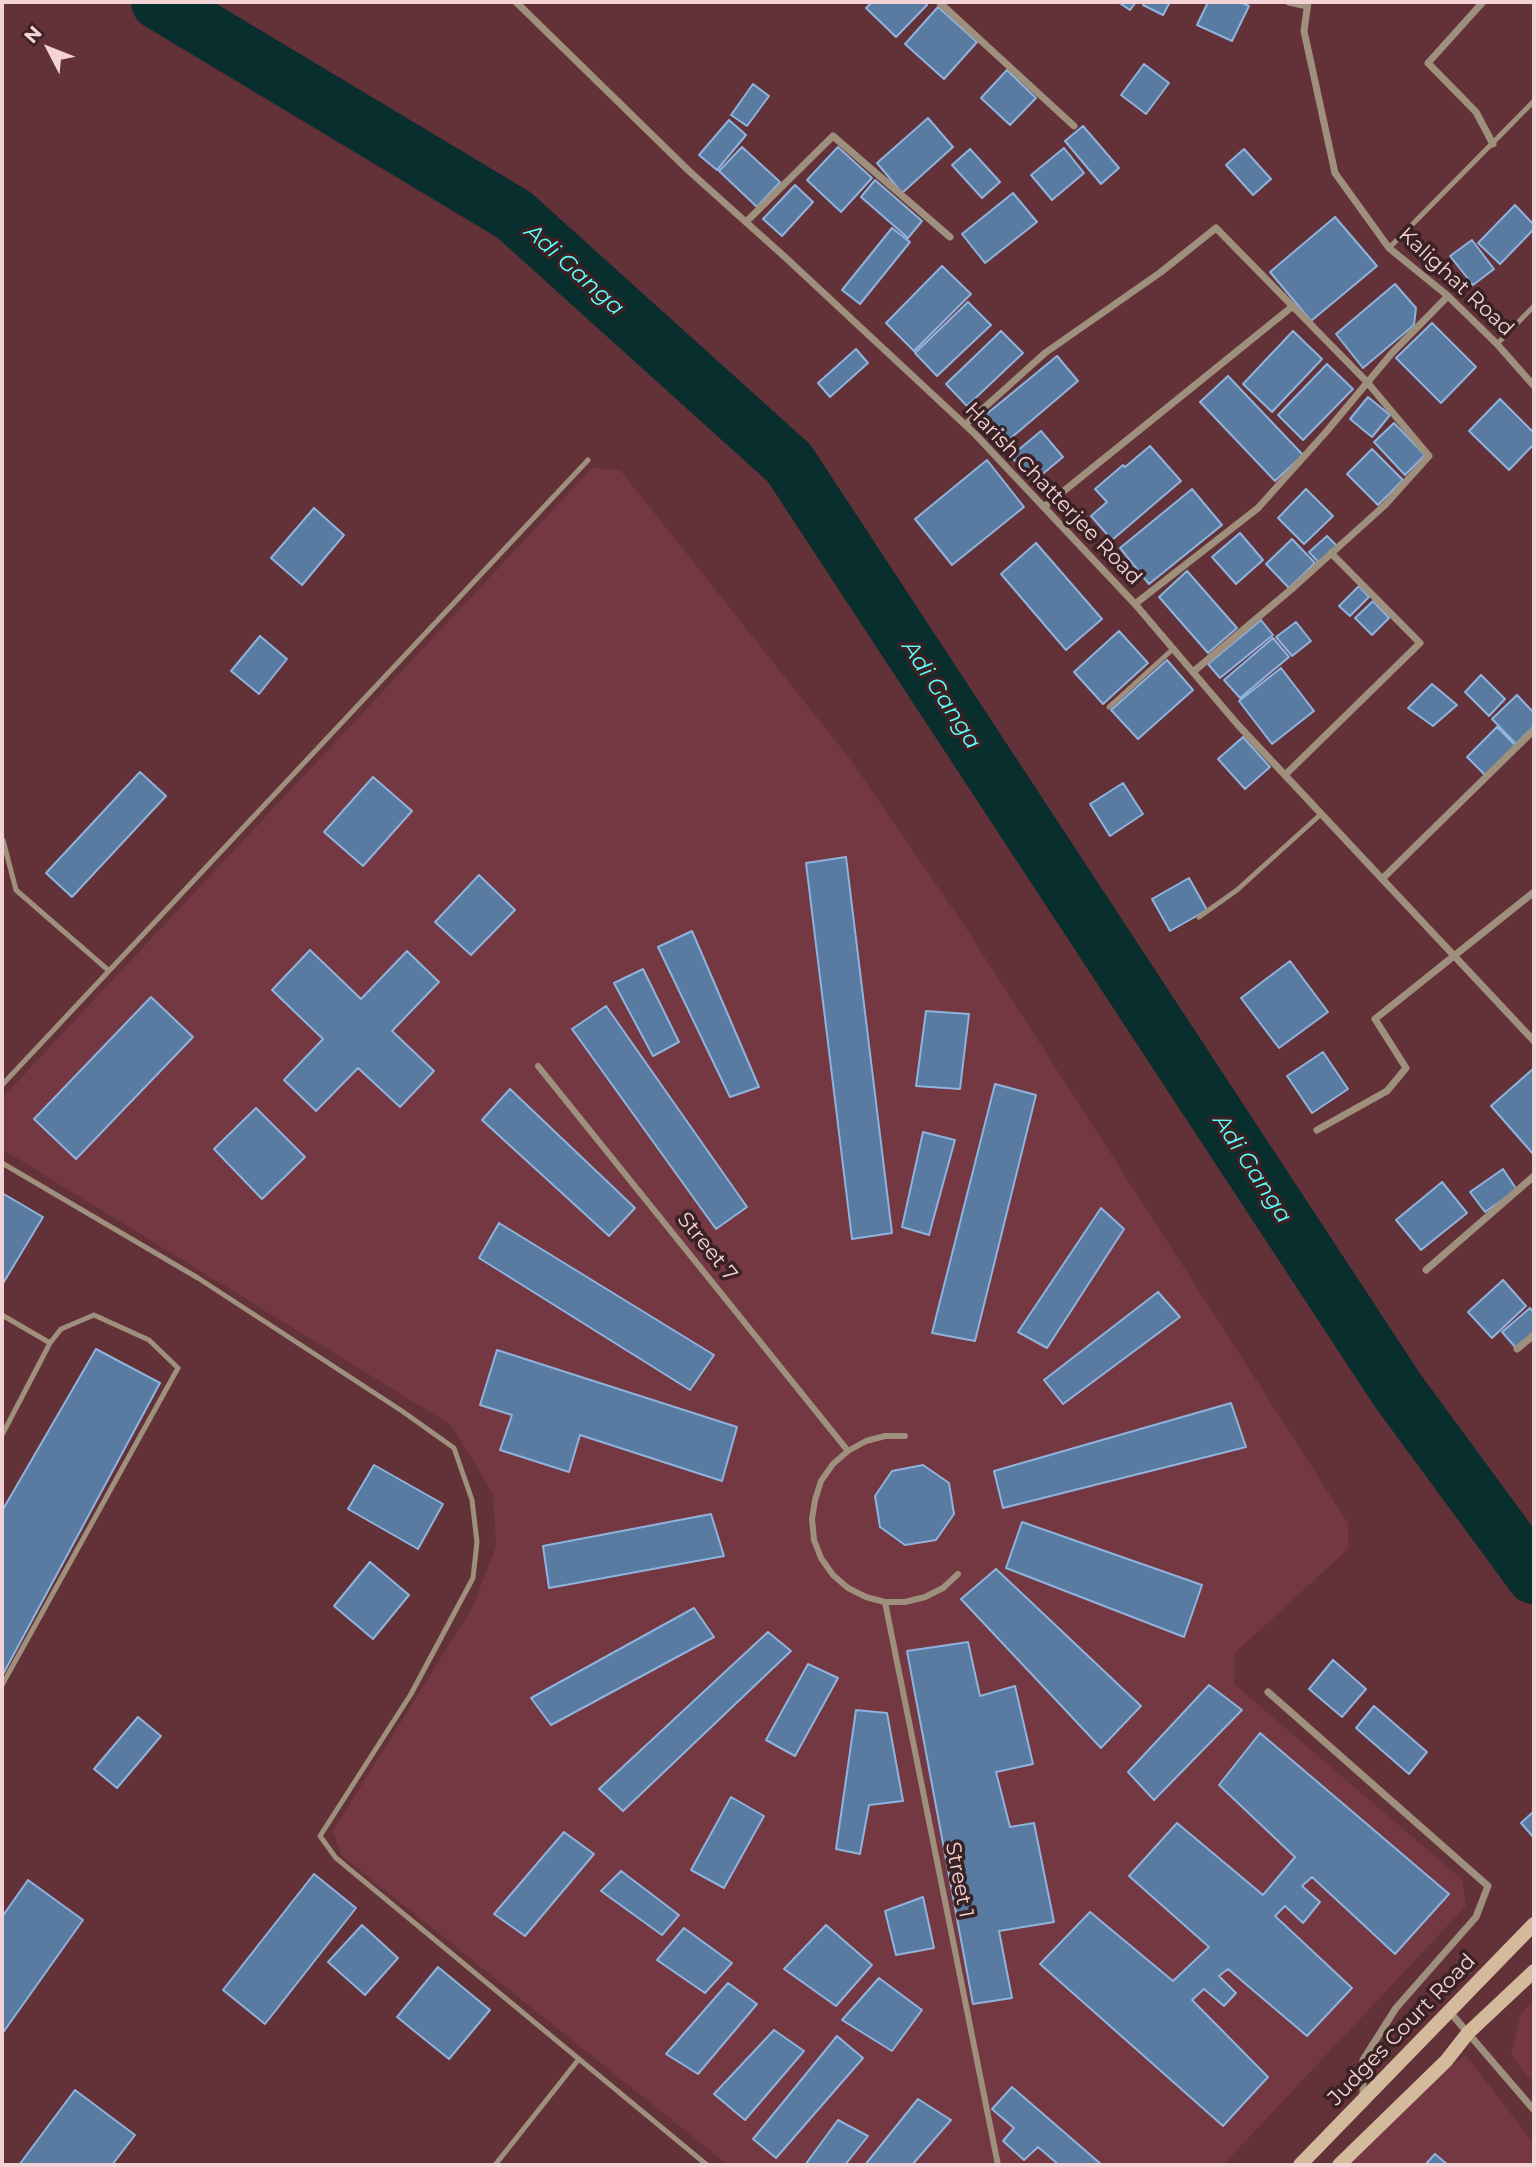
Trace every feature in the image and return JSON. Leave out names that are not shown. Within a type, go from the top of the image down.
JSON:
[{"type":"main road","name":"Judges Court Road","points":[[1300,2165],[1534,1924]]},
{"type":"main road","points":[[1339,2165],[1446,2061],[1468,2033],[1534,1971]]},
{"type":"street","name":"Harish Chatterjee Road","points":[[516,2],[689,171],[965,425],[1135,604],[1285,775],[1534,1041]]},
{"type":"street","points":[[939,2],[1074,126]]},
{"type":"street","points":[[1289,2],[1308,4]]},
{"type":"street","points":[[1483,2],[1428,63],[1476,112],[1493,144]]},
{"type":"street","name":"Kalighat Road","points":[[1308,4],[1304,31],[1335,173],[1390,248],[1448,296],[1497,344],[1534,386]]},
{"type":"street","points":[[746,222],[833,136],[950,237]]},
{"type":"street","points":[[965,425],[1045,353],[1161,272],[1216,228],[1367,382],[1429,456],[1385,505],[1294,587],[1193,672]]},
{"type":"street","points":[[1135,604],[1258,508],[1392,353],[1448,296]]},
{"type":"street","points":[[1044,507],[1293,306]]},
{"type":"street","points":[[1285,775],[1420,643],[1331,553]]},
{"type":"street","points":[[1382,879],[1534,730]]},
{"type":"street","points":[[1317,1130],[1387,1091],[1406,1068],[1375,1019],[1534,892]]},
{"type":"street","name":"Street 7","points":[[538,1066],[848,1451]]},
{"type":"street","points":[[1426,1270],[1534,1176]]},
{"type":"street","points":[[1517,1349],[1534,1335]]},
{"type":"street","points":[[905,1436],[885,1436],[866,1441],[833,1464],[821,1480],[815,1500],[812,1520],[814,1540],[821,1558],[833,1575],[848,1588],[885,1602],[905,1602],[925,1597],[943,1588],[958,1574]]},
{"type":"street","name":"Street 1","points":[[885,1602],[998,2165]]},
{"type":"street","points":[[1268,1692],[1488,1886],[1476,1917],[1396,2008],[1363,2060],[1363,2101]]},
{"type":"street","points":[[1449,2011],[1534,2110]]},
{"type":"lane","points":[[1390,248],[1534,101]]},
{"type":"lane","points":[[1497,344],[1534,306]]},
{"type":"lane","points":[[2,1085],[588,460]]},
{"type":"lane","points":[[1109,707],[1173,649]]},
{"type":"lane","points":[[1199,917],[1237,890],[1321,814]]},
{"type":"lane","points":[[3,840],[16,890],[108,970]]},
{"type":"lane","points":[[2,1163],[198,1278],[454,1448],[472,1500],[477,1542],[474,1578],[411,1693],[320,1836],[336,1858],[707,2165]]},
{"type":"lane","points":[[2,1315],[50,1343]]},
{"type":"lane","points":[[2,1435],[50,1343],[61,1329],[94,1315],[149,1340],[178,1368],[2,1685]]},
{"type":"lane","points":[[495,2165],[579,2059]]},
{"type":"shaded area","points":[[593,467],[621,471],[850,759],[964,925],[1348,1523],[1348,1549],[1235,1653],[1234,1684],[1462,1879],[1466,1906],[1223,2165],[728,2165],[341,1855],[333,1831],[473,1606],[496,1547],[493,1494],[451,1425],[2,1149],[2,1098]]},
{"type":"shaded area","points":[[1534,2001],[1534,2084],[1511,2055],[1521,2013]]},
{"type":"shaded area","points":[[1466,2055],[1534,2144],[1534,2165],[1339,2165],[1399,2104]]},
{"type":"building","points":[[872,2],[924,2],[927,5],[896,37],[866,8]]},
{"type":"building","points":[[1118,2],[1136,2],[1130,10]]},
{"type":"building","points":[[1145,2],[1170,2],[1163,15],[1143,5]]},
{"type":"building","points":[[1208,2],[1240,2],[1249,6],[1232,41],[1197,25]]},
{"type":"building","points":[[938,7],[977,42],[944,79],[905,44]]},
{"type":"building","points":[[1144,64],[1169,83],[1146,114],[1121,95]]},
{"type":"building","points":[[1007,70],[1036,98],[1010,125],[981,98]]},
{"type":"building","points":[[753,84],[769,96],[747,126],[731,115]]},
{"type":"building","points":[[928,118],[953,147],[902,193],[877,163]]},
{"type":"building","points":[[729,120],[746,135],[717,170],[699,155]]},
{"type":"building","points":[[1083,126],[1119,168],[1101,184],[1065,141]]},
{"type":"building","points":[[742,147],[780,182],[757,207],[719,171]]},
{"type":"building","points":[[838,147],[872,178],[841,212],[807,180]]},
{"type":"building","points":[[1064,148],[1084,173],[1052,200],[1031,175]]},
{"type":"building","points":[[970,149],[1000,182],[982,198],[952,165]]},
{"type":"building","points":[[1244,149],[1271,179],[1253,195],[1226,165]]},
{"type":"building","points":[[875,180],[922,221],[908,238],[861,197]]},
{"type":"building","points":[[795,185],[813,202],[782,236],[763,219]]},
{"type":"building","points":[[1013,193],[1037,222],[985,263],[962,234]]},
{"type":"building","points":[[1515,205],[1534,225],[1534,229],[1500,264],[1478,243]]},
{"type":"building","points":[[1335,217],[1377,266],[1311,321],[1270,272]]},
{"type":"building","points":[[892,228],[910,242],[860,304],[842,290]]},
{"type":"building","points":[[1472,240],[1494,269],[1473,285],[1450,256]]},
{"type":"building","points":[[942,266],[971,294],[914,351],[886,323]]},
{"type":"building","points":[[1395,284],[1416,308],[1414,325],[1363,368],[1336,334]]},
{"type":"building","points":[[968,302],[991,325],[937,376],[915,353]]},
{"type":"building","points":[[1432,323],[1476,367],[1441,403],[1396,358]]},
{"type":"building","points":[[1001,331],[1023,353],[967,406],[946,384]]},
{"type":"building","points":[[1293,331],[1322,359],[1272,412],[1243,384]]},
{"type":"building","points":[[856,349],[868,363],[830,397],[818,383]]},
{"type":"building","points":[[1057,356],[1078,381],[1005,443],[983,417]]},
{"type":"building","points":[[1327,364],[1353,389],[1303,440],[1278,415]]},
{"type":"building","points":[[1228,376],[1303,455],[1275,481],[1200,402]]},
{"type":"building","points":[[1368,397],[1390,415],[1372,437],[1350,419]]},
{"type":"building","points":[[1500,399],[1534,433],[1534,444],[1509,470],[1469,431]]},
{"type":"building","points":[[1394,423],[1425,455],[1405,475],[1374,442]]},
{"type":"building","points":[[1041,431],[1063,457],[1033,482],[1011,456]]},
{"type":"building","points":[[1150,446],[1181,481],[1112,540],[1091,516],[1107,502],[1095,489]]},
{"type":"building","points":[[1372,449],[1403,480],[1378,505],[1347,474]]},
{"type":"building","points":[[987,460],[1024,507],[952,565],[915,519]]},
{"type":"building","points":[[1192,489],[1222,525],[1149,584],[1120,548]]},
{"type":"building","points":[[1306,489],[1333,516],[1304,544],[1278,518]]},
{"type":"building","points":[[314,508],[344,535],[302,585],[271,558]]},
{"type":"building","points":[[1240,533],[1263,560],[1236,584],[1212,557]]},
{"type":"building","points":[[1327,536],[1337,546],[1319,563],[1309,552]]},
{"type":"building","points":[[1292,539],[1315,563],[1289,588],[1266,564]]},
{"type":"building","points":[[1036,543],[1102,619],[1066,650],[1001,574]]},
{"type":"building","points":[[1187,571],[1237,628],[1208,653],[1159,597]]},
{"type":"building","points":[[1359,586],[1369,597],[1350,616],[1339,606]]},
{"type":"building","points":[[1373,601],[1389,618],[1372,635],[1355,618]]},
{"type":"building","points":[[1261,620],[1273,635],[1220,678],[1208,664]]},
{"type":"building","points":[[1296,622],[1311,641],[1292,656],[1276,637]]},
{"type":"building","points":[[1119,631],[1148,663],[1103,704],[1074,672]]},
{"type":"building","points":[[260,636],[287,659],[259,694],[231,671]]},
{"type":"building","points":[[1273,638],[1289,657],[1240,698],[1224,680]]},
{"type":"building","points":[[1167,660],[1193,690],[1138,739],[1111,710]]},
{"type":"building","points":[[1281,668],[1314,711],[1272,744],[1239,701]]},
{"type":"building","points":[[1481,675],[1505,699],[1489,716],[1465,692]]},
{"type":"building","points":[[1432,684],[1457,705],[1433,726],[1408,708]]},
{"type":"building","points":[[1517,695],[1534,713],[1534,726],[1516,744],[1492,719]]},
{"type":"building","points":[[1497,727],[1516,746],[1486,776],[1467,757]]},
{"type":"building","points":[[1243,737],[1270,767],[1245,789],[1218,759]]},
{"type":"building","points":[[140,772],[166,796],[72,897],[46,873]]},
{"type":"building","points":[[373,777],[412,811],[363,866],[324,832]]},
{"type":"building","points":[[1123,783],[1143,814],[1110,836],[1090,804]]},
{"type":"building","points":[[846,857],[892,1233],[852,1239],[806,863]]},
{"type":"building","points":[[479,875],[515,910],[471,955],[435,922]]},
{"type":"building","points":[[1189,878],[1207,910],[1170,931],[1152,899]]},
{"type":"building","points":[[692,931],[759,1087],[730,1097],[658,947]]},
{"type":"building","points":[[310,950],[361,999],[407,951],[439,982],[392,1031],[434,1071],[400,1107],[358,1068],[316,1111],[284,1080],[323,1039],[272,990]]},
{"type":"building","points":[[1290,961],[1328,1012],[1279,1048],[1241,998]]},
{"type":"building","points":[[643,969],[679,1042],[653,1056],[614,983]]},
{"type":"building","points":[[151,997],[193,1037],[76,1159],[34,1119]]},
{"type":"building","points":[[606,1006],[747,1207],[716,1229],[572,1029]]},
{"type":"building","points":[[926,1011],[969,1014],[960,1089],[916,1086]]},
{"type":"building","points":[[1323,1052],[1348,1089],[1312,1113],[1287,1076]]},
{"type":"building","points":[[1534,1068],[1534,1155],[1491,1106]]},
{"type":"building","points":[[995,1084],[1036,1095],[975,1341],[932,1333]]},
{"type":"building","points":[[510,1089],[635,1208],[609,1236],[482,1120]]},
{"type":"building","points":[[256,1108],[305,1157],[262,1199],[214,1149]]},
{"type":"building","points":[[923,1132],[955,1140],[929,1235],[902,1227]]},
{"type":"building","points":[[1503,1169],[1517,1190],[1485,1212],[1470,1192]]},
{"type":"building","points":[[1442,1182],[1467,1213],[1421,1250],[1396,1220]]},
{"type":"building","points":[[2,1193],[43,1217],[2,1285]]},
{"type":"building","points":[[1101,1208],[1124,1229],[1047,1348],[1018,1332]]},
{"type":"building","points":[[499,1223],[714,1355],[690,1390],[479,1258]]},
{"type":"building","points":[[1503,1280],[1526,1306],[1492,1338],[1468,1312]]},
{"type":"building","points":[[1158,1292],[1180,1317],[1063,1404],[1044,1380]]},
{"type":"building","points":[[1530,1308],[1534,1313],[1534,1332],[1516,1348],[1502,1332]]},
{"type":"building","points":[[96,1349],[160,1383],[2,1676],[2,1511]]},
{"type":"building","points":[[497,1350],[737,1427],[722,1481],[580,1435],[569,1472],[500,1450],[512,1415],[480,1405]]},
{"type":"building","points":[[1231,1403],[1246,1447],[1003,1508],[994,1471]]},
{"type":"building","points":[[374,1465],[443,1504],[418,1549],[348,1509]]},
{"type":"building","points":[[923,1465],[949,1483],[954,1514],[936,1540],[905,1545],[880,1527],[875,1496],[892,1471]]},
{"type":"building","points":[[711,1514],[724,1556],[549,1588],[543,1546]]},
{"type":"building","points":[[1022,1522],[1202,1585],[1184,1637],[1006,1568]]},
{"type":"building","points":[[370,1562],[409,1595],[373,1639],[334,1606]]},
{"type":"building","points":[[996,1569],[1141,1706],[1101,1748],[961,1599]]},
{"type":"building","points":[[694,1608],[714,1637],[551,1725],[531,1698]]},
{"type":"building","points":[[768,1632],[791,1651],[623,1811],[599,1789]]},
{"type":"building","points":[[968,1642],[980,1696],[1015,1686],[1033,1764],[996,1772],[1010,1827],[1034,1823],[1054,1922],[999,1931],[1012,1998],[973,2004],[907,1651]]},
{"type":"building","points":[[1333,1660],[1366,1689],[1342,1717],[1309,1689]]},
{"type":"building","points":[[808,1664],[838,1678],[795,1756],[766,1740]]},
{"type":"building","points":[[1209,1685],[1242,1710],[1154,1800],[1128,1772]]},
{"type":"building","points":[[1374,1706],[1427,1752],[1409,1774],[1356,1728]]},
{"type":"building","points":[[856,1710],[887,1713],[903,1801],[869,1805],[860,1854],[836,1849]]},
{"type":"building","points":[[138,1717],[161,1736],[117,1788],[94,1769]]},
{"type":"building","points":[[1260,1733],[1449,1894],[1395,1954],[1312,1877],[1302,1886],[1320,1902],[1303,1923],[1285,1906],[1275,1916],[1352,1988],[1307,2036],[1228,1969],[1219,1976],[1236,1993],[1224,2006],[1204,1989],[1192,2000],[1268,2077],[1223,2126],[1040,1964],[1090,1912],[1173,1981],[1209,1947],[1129,1876],[1177,1823],[1263,1895],[1295,1857],[1219,1785]]},
{"type":"building","points":[[731,1797],[764,1816],[724,1888],[691,1870]]},
{"type":"building","points":[[1534,1811],[1534,1838],[1521,1823]]},
{"type":"building","points":[[564,1832],[594,1854],[525,1936],[494,1914]]},
{"type":"building","points":[[621,1871],[679,1915],[662,1935],[601,1891]]},
{"type":"building","points":[[314,1874],[356,1908],[265,2024],[223,1990]]},
{"type":"building","points":[[28,1880],[83,1920],[2,2034],[2,1917]]},
{"type":"building","points":[[923,1897],[934,1948],[896,1955],[885,1911]]},
{"type":"building","points":[[362,1925],[398,1958],[365,1995],[328,1962]]},
{"type":"building","points":[[826,1925],[872,1965],[836,2006],[784,1969]]},
{"type":"building","points":[[684,1928],[732,1963],[705,1993],[657,1960]]},
{"type":"building","points":[[438,1967],[490,2010],[449,2059],[397,2017]]},
{"type":"building","points":[[879,1978],[922,2010],[892,2051],[842,2020]]},
{"type":"building","points":[[728,1983],[757,2004],[698,2074],[666,2054]]},
{"type":"building","points":[[774,2030],[804,2051],[745,2120],[714,2094]]},
{"type":"building","points":[[837,2036],[863,2058],[776,2158],[753,2139]]},
{"type":"building","points":[[1012,2087],[1102,2165],[1059,2165],[1038,2147],[1024,2160],[1003,2141],[1014,2128],[992,2109]]},
{"type":"building","points":[[75,2090],[135,2135],[112,2165],[19,2165]]},
{"type":"building","points":[[918,2099],[951,2120],[912,2165],[865,2165]]},
{"type":"building","points":[[838,2120],[868,2136],[845,2165],[805,2165]]},
{"type":"building","points":[[1435,2154],[1448,2165],[1425,2165]]},
{"type":"waterway","name":"Adi Ganga","points":[[159,2],[514,215],[789,463],[1398,1391],[1534,1576]]}]
